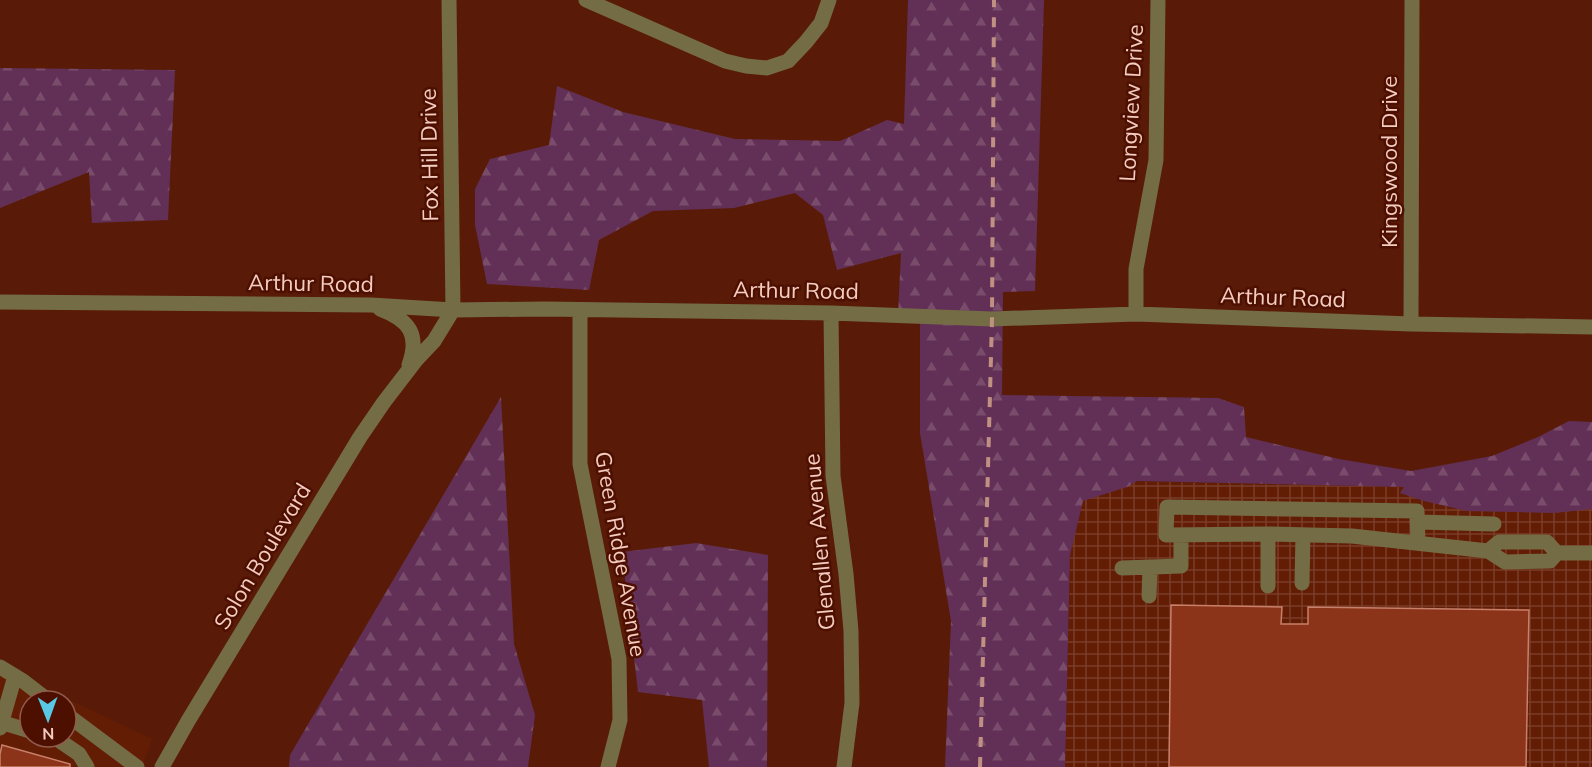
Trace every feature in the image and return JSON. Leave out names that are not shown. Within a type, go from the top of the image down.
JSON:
[{"type":"street","name":"Fox Hill Drive","points":[[449,0],[453,310]]},
{"type":"street","points":[[586,0],[725,61],[767,68],[788,61],[806,42],[821,23],[828,0]]},
{"type":"street","name":"Longview Drive","points":[[1136,314],[1136,269],[1156,160],[1158,0]]},
{"type":"street","name":"Kingswood Drive","points":[[1411,324],[1412,0]]},
{"type":"street","name":"Arthur Road","points":[[0,302],[371,305],[453,310],[831,313],[992,319],[1136,314],[1411,324],[1592,327]]},
{"type":"street","name":"Solon Boulevard","points":[[371,305],[405,322],[409,328],[414,352],[407,372]]},
{"type":"street","name":"Solon Boulevard","points":[[162,767],[360,437],[407,372],[434,341],[453,310]]},
{"type":"street","name":"Green Ridge Avenue","points":[[580,310],[580,464],[619,659],[620,720],[608,767]]},
{"type":"street","name":"Glenallen Avenue","points":[[831,313],[833,476],[851,631],[852,703],[844,767]]},
{"type":"street","points":[[1418,543],[1417,511],[1167,507],[1166,535],[1352,536],[1488,551],[1505,562],[1550,561],[1557,553],[1592,553]]},
{"type":"street","points":[[1245,507],[1245,535]]},
{"type":"street","points":[[1417,522],[1494,524]]},
{"type":"street","points":[[1268,534],[1268,586]]},
{"type":"street","points":[[1122,568],[1181,566],[1180,535]]},
{"type":"street","points":[[1302,583],[1303,535]]},
{"type":"street","points":[[1149,596],[1150,567]]},
{"type":"street","points":[[0,667],[33,689]]},
{"type":"street","points":[[15,676],[1,724],[18,728]]},
{"type":"street","points":[[78,723],[137,767]]},
{"type":"street","points":[[71,749],[79,754],[87,767]]},
{"type":"shaded area","points":[[1072,480],[1592,491],[1592,767],[1065,767]]},
{"type":"shaded area","points":[[0,667],[46,689],[18,689],[18,749],[78,749],[78,704],[152,739],[142,767],[0,767]]},
{"type":"green space","points":[[908,0],[1044,0],[1035,291],[1003,292],[1002,395],[1218,398],[1244,407],[1246,437],[1339,459],[1411,471],[1492,456],[1569,421],[1592,422],[1592,509],[1554,513],[1467,511],[1400,493],[1404,487],[1137,481],[1127,487],[1083,501],[1070,555],[1065,767],[945,767],[951,621],[920,433],[920,316],[898,315],[901,253],[837,270],[823,215],[795,193],[734,208],[653,211],[599,240],[589,290],[487,284],[475,225],[475,189],[490,159],[549,145],[557,86],[623,112],[735,139],[840,141],[887,120],[904,124]]},
{"type":"green space","points":[[0,68],[175,70],[168,220],[92,223],[89,172],[0,208]]},
{"type":"green space","points":[[501,397],[514,644],[535,715],[528,767],[289,767],[290,755]]},
{"type":"green space","points":[[696,543],[768,555],[767,767],[709,767],[702,700],[638,692],[622,552]]},
{"type":"building","points":[[1171,605],[1282,607],[1281,624],[1308,624],[1308,607],[1529,610],[1526,767],[1169,767]]},
{"type":"building","points":[[2,745],[70,764],[70,767],[0,767]]},
{"type":"railway","points":[[980,767],[992,319],[994,0]]}]
